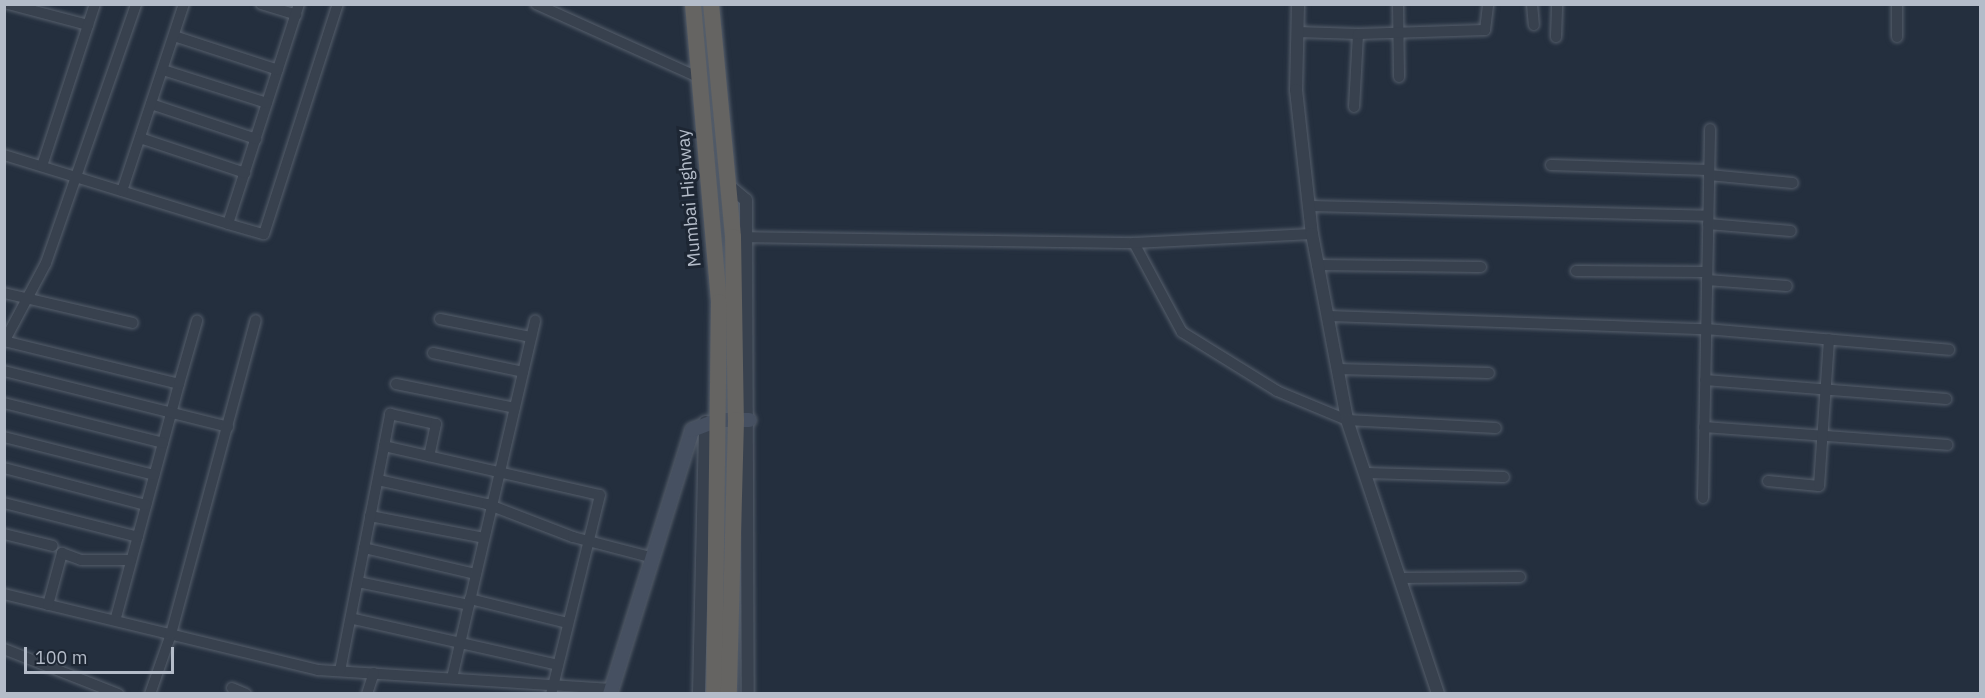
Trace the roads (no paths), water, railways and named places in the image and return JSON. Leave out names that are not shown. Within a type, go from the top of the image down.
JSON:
[{"type":"highway","name":"Mumbai Highway","points":[[693,4],[718,303],[718,388],[712,421],[717,455],[714,693]]},
{"type":"highway","points":[[711,4],[728,184],[740,237],[743,420],[729,693]]},
{"type":"main road","points":[[611,691],[650,557],[692,430],[712,421],[743,420]]},
{"type":"street","points":[[8,4],[88,25]]},
{"type":"street","points":[[42,166],[95,4]]},
{"type":"street","points":[[136,4],[78,177],[28,298],[5,341],[178,384]]},
{"type":"street","points":[[122,191],[184,4]]},
{"type":"street","points":[[228,224],[298,10],[261,4]]},
{"type":"street","points":[[4,154],[264,234],[338,4]]},
{"type":"street","points":[[536,4],[698,76]]},
{"type":"street","points":[[1298,4],[1296,90],[1312,234],[1347,420],[1402,578],[1438,693]]},
{"type":"street","points":[[1398,4],[1399,77]]},
{"type":"street","points":[[1297,32],[1399,34],[1485,30],[1488,4]]},
{"type":"street","points":[[1532,4],[1534,25]]},
{"type":"street","points":[[1556,37],[1557,4]]},
{"type":"street","points":[[1897,4],[1897,37]]},
{"type":"street","points":[[1354,107],[1358,34]]},
{"type":"street","points":[[174,36],[278,70]]},
{"type":"street","points":[[163,70],[267,103]]},
{"type":"street","points":[[151,104],[256,139]]},
{"type":"street","points":[[1702,498],[1710,129]]},
{"type":"street","points":[[140,138],[245,173]]},
{"type":"street","points":[[1551,165],[1709,173],[1793,183]]},
{"type":"street","points":[[1310,206],[1708,220],[1791,231]]},
{"type":"street","points":[[740,237],[1134,243],[1312,234]]},
{"type":"street","points":[[1134,243],[1182,332],[1277,391],[1347,420],[1496,428]]},
{"type":"street","points":[[1317,265],[1481,267]]},
{"type":"street","points":[[1576,271],[1707,276],[1787,286]]},
{"type":"street","points":[[4,293],[133,323]]},
{"type":"street","points":[[1327,316],[1706,329],[1949,350]]},
{"type":"street","points":[[440,319],[531,337]]},
{"type":"street","points":[[150,693],[171,634],[256,320]]},
{"type":"street","points":[[115,621],[197,321]]},
{"type":"street","points":[[452,678],[535,321]]},
{"type":"street","points":[[1768,481],[1819,486],[1829,339]]},
{"type":"street","points":[[433,353],[523,372]]},
{"type":"street","points":[[1337,369],[1489,373]]},
{"type":"street","points":[[4,371],[228,427]]},
{"type":"street","points":[[1705,380],[1947,399]]},
{"type":"street","points":[[396,384],[514,408]]},
{"type":"street","points":[[4,403],[163,443]]},
{"type":"street","points":[[340,671],[354,620],[358,582],[390,414],[436,424],[429,456]]},
{"type":"street","points":[[743,420],[748,693]]},
{"type":"street","points":[[699,693],[712,421]]},
{"type":"street","points":[[1704,427],[1947,445]]},
{"type":"street","points":[[4,437],[154,475]]},
{"type":"street","points":[[384,446],[600,495],[552,689]]},
{"type":"street","points":[[4,468],[146,505]]},
{"type":"street","points":[[1366,473],[1504,477]]},
{"type":"street","points":[[378,480],[491,507],[588,541],[650,557]]},
{"type":"street","points":[[4,502],[138,537]]},
{"type":"street","points":[[370,516],[484,538]]},
{"type":"street","points":[[4,534],[53,546]]},
{"type":"street","points":[[364,548],[476,574]]},
{"type":"street","points":[[48,605],[62,553],[81,560],[131,560]]},
{"type":"street","points":[[1402,578],[1520,577]]},
{"type":"street","points":[[358,582],[568,623]]},
{"type":"street","points":[[6,597],[340,671],[452,678],[552,689],[611,691]]},
{"type":"street","points":[[354,620],[558,665]]},
{"type":"street","points":[[4,649],[118,693]]},
{"type":"street","points":[[367,693],[374,674]]},
{"type":"street","points":[[232,688],[246,693]]}]
